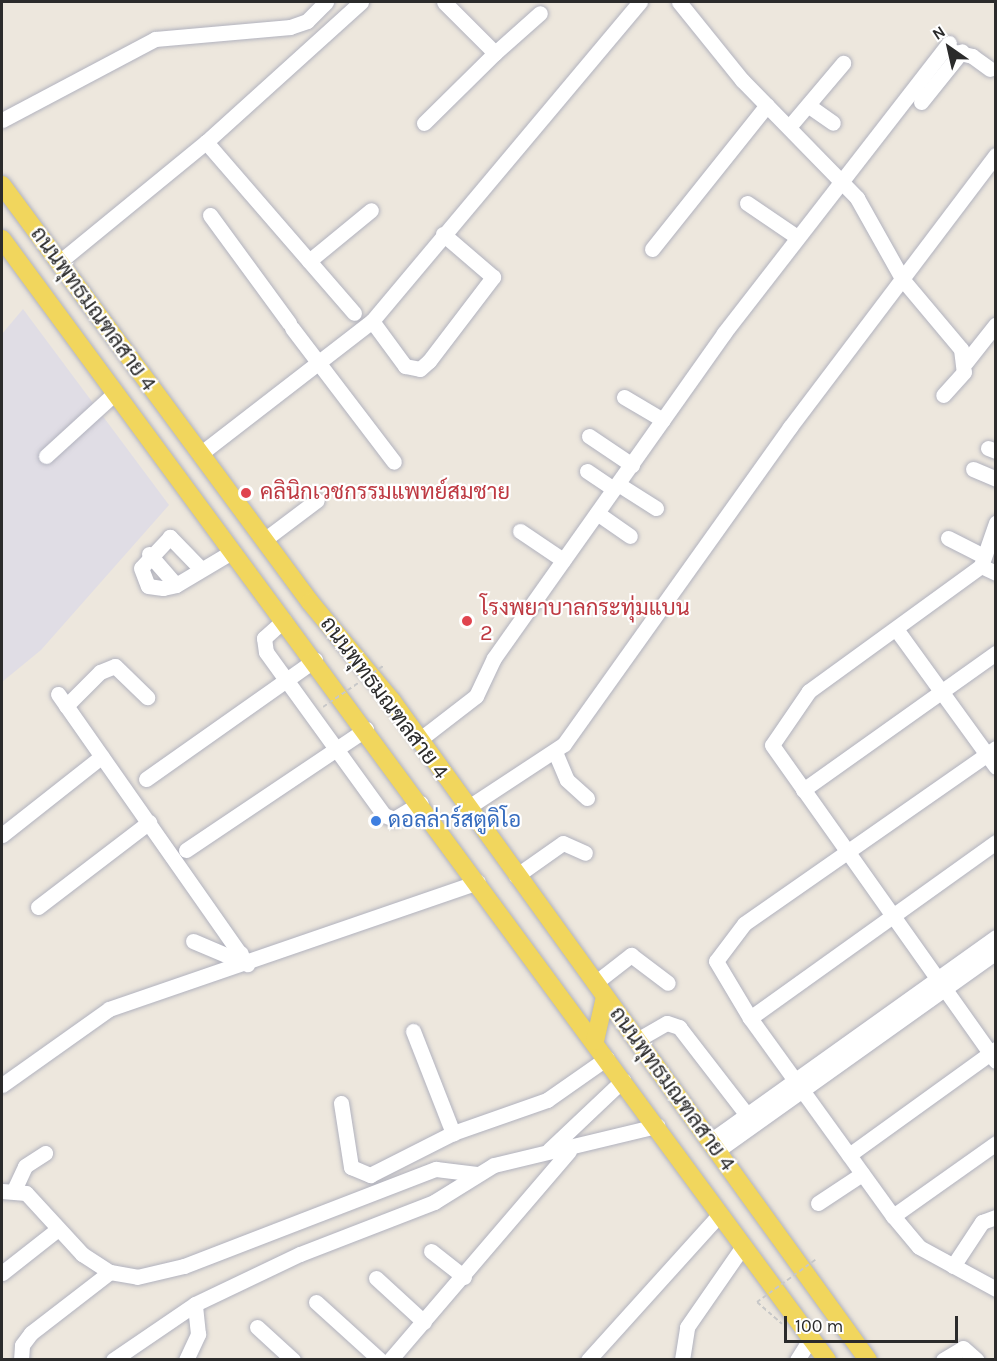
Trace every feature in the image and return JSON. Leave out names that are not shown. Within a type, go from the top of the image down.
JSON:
[{"type":"main road","name":"ถนนพุทธมณฑลสาย 4","points":[[2,185],[264,540],[419,740],[868,1359]]},
{"type":"main road","name":"ถนนพุทธมณฑลสาย 4","points":[[2,239],[114,394],[422,803],[827,1359]]},
{"type":"main road","points":[[595,1041],[600,990]]},
{"type":"street","points":[[2,120],[155,39],[290,27],[307,21],[326,2]]},
{"type":"street","points":[[58,263],[206,142],[361,2]]},
{"type":"street","points":[[444,2],[495,52]]},
{"type":"street","points":[[200,454],[321,364],[372,321],[442,234],[640,2]]},
{"type":"street","points":[[679,2],[767,105],[841,180],[875,225],[903,280],[938,316],[966,362]]},
{"type":"street","points":[[424,123],[495,52],[540,13]]},
{"type":"street","points":[[951,49],[990,69]]},
{"type":"street","points":[[921,102],[951,49]]},
{"type":"street","points":[[419,740],[476,696],[494,658],[663,420],[797,237],[841,180],[951,49]]},
{"type":"street","points":[[789,127],[843,63]]},
{"type":"street","points":[[652,249],[767,105]]},
{"type":"street","points":[[809,106],[833,123]]},
{"type":"street","points":[[206,142],[354,313]]},
{"type":"street","points":[[467,808],[555,752],[996,155]]},
{"type":"street","points":[[747,203],[797,237]]},
{"type":"street","points":[[309,261],[371,210]]},
{"type":"street","points":[[210,215],[394,462]]},
{"type":"street","points":[[372,321],[405,366],[420,369],[429,361],[493,278],[442,234]]},
{"type":"street","points":[[943,395],[964,372],[966,362],[996,324]]},
{"type":"street","points":[[46,456],[114,394]]},
{"type":"street","points":[[624,397],[663,420]]},
{"type":"street","points":[[589,436],[632,465]]},
{"type":"street","points":[[973,469],[996,479]]},
{"type":"street","points":[[587,471],[656,508]]},
{"type":"street","points":[[264,540],[317,500]]},
{"type":"street","points":[[597,513],[630,536]]},
{"type":"street","points":[[849,1155],[994,1054],[773,748],[773,739],[809,691],[900,626],[981,560],[996,523]]},
{"type":"street","points":[[520,531],[563,560]]},
{"type":"street","points":[[201,569],[175,538],[149,554],[141,568],[148,586],[176,585],[233,551]]},
{"type":"street","points":[[948,538],[996,573]]},
{"type":"street","points":[[149,554],[176,585]]},
{"type":"street","points":[[284,620],[263,645],[388,819],[403,817],[422,803]]},
{"type":"street","points":[[900,626],[993,754],[744,924],[721,953],[716,967],[862,1174],[919,1247],[996,1289]]},
{"type":"street","points":[[803,790],[996,653]]},
{"type":"street","points":[[146,779],[315,660]]},
{"type":"street","points":[[147,697],[115,666],[100,672],[62,700],[244,958]]},
{"type":"street","points":[[186,850],[335,746],[366,729]]},
{"type":"street","points":[[555,752],[567,780],[587,798]]},
{"type":"street","points":[[2,835],[102,756]]},
{"type":"street","points":[[38,907],[148,822]]},
{"type":"street","points":[[750,1018],[996,842]]},
{"type":"street","points":[[516,876],[563,843],[585,853]]},
{"type":"street","points":[[2,1085],[98,1015],[244,958],[478,882]]},
{"type":"street","points":[[714,1146],[942,982],[996,937]]},
{"type":"street","points":[[193,941],[228,956],[244,958]]},
{"type":"street","points":[[942,982],[996,952]]},
{"type":"street","points":[[600,990],[631,955],[668,983]]},
{"type":"street","points":[[637,1040],[667,1023],[680,1027],[747,1115]]},
{"type":"street","points":[[413,1031],[453,1133]]},
{"type":"street","points":[[341,1103],[348,1159],[362,1175],[453,1133],[547,1100],[607,1058]]},
{"type":"street","points":[[549,1150],[623,1080]]},
{"type":"street","points":[[714,1146],[747,1115],[799,1086]]},
{"type":"street","points":[[112,1359],[195,1304],[300,1254],[434,1202],[477,1174],[514,1157],[549,1150],[569,1151],[611,1133],[657,1126]]},
{"type":"street","points":[[893,1216],[996,1143]]},
{"type":"street","points":[[390,1359],[464,1276],[569,1151]]},
{"type":"street","points":[[45,1153],[25,1166],[8,1190],[26,1193],[82,1254],[110,1272],[153,1276],[436,1169],[477,1174]]},
{"type":"street","points":[[818,1203],[862,1174]]},
{"type":"street","points":[[588,1359],[720,1214]]},
{"type":"street","points":[[953,1266],[982,1222],[996,1217]]},
{"type":"street","points":[[2,1274],[58,1229]]},
{"type":"street","points":[[682,1359],[687,1327],[743,1246]]},
{"type":"street","points":[[431,1251],[464,1276]]},
{"type":"street","points":[[21,1359],[25,1339],[110,1272]]},
{"type":"street","points":[[376,1278],[424,1322]]},
{"type":"street","points":[[316,1302],[380,1359]]},
{"type":"street","points":[[186,1359],[198,1334],[195,1304]]},
{"type":"street","points":[[257,1327],[293,1359]]},
{"type":"street","points":[[797,1359],[811,1338]]},
{"type":"street","points":[[943,1359],[963,1348],[977,1359]]},
{"type":"path","points":[[323,707],[383,666]]},
{"type":"path","points":[[757,1302],[815,1260]]},
{"type":"shaded area","points":[[23,309],[169,505],[41,650],[2,682],[2,334]]},
{"type":"place","name":"คลินิกเวชกรรมแพทย์สมชาย","points":[[246,493]]},
{"type":"place","name":"โรงพยาบาลกระทุ่มแบน 2","points":[[467,621]]},
{"type":"place","name":"ดอลล่าร์สตูดิโอ","points":[[376,821]]}]
